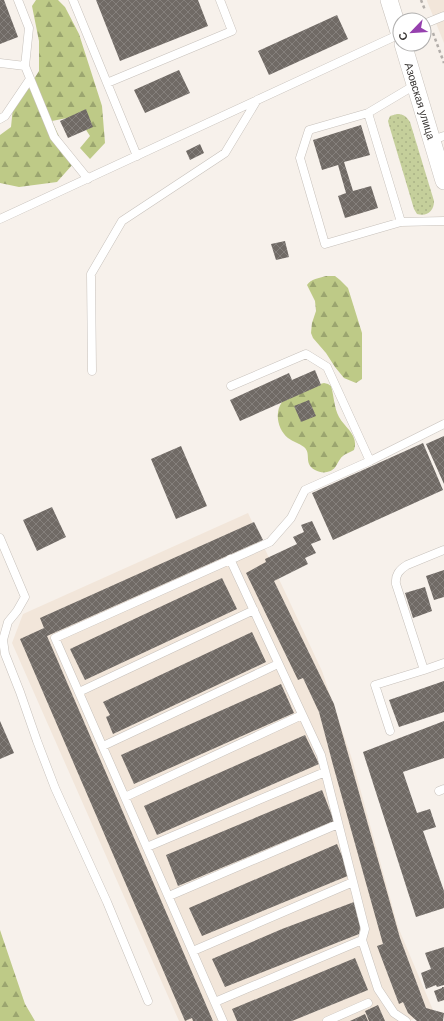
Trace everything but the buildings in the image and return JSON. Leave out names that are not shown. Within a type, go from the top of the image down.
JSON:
[{"type":"street","points":[[389,0],[393,12]]},
{"type":"street","name":"Азовская улица","points":[[405,52],[415,85],[438,138],[444,181]]},
{"type":"lane","points":[[18,0],[29,28],[24,66],[54,137],[88,179]]},
{"type":"lane","points":[[73,0],[138,156]]},
{"type":"lane","points":[[107,83],[232,31],[220,0]]},
{"type":"lane","points":[[432,21],[444,16]]},
{"type":"lane","points":[[0,219],[392,38]]},
{"type":"lane","points":[[0,63],[24,66]]},
{"type":"lane","points":[[0,119],[5,116],[30,79]]},
{"type":"lane","points":[[415,85],[368,114],[309,130],[300,158],[325,244],[401,222],[444,221]]},
{"type":"lane","points":[[92,372],[91,274],[122,221],[225,153],[257,100]]},
{"type":"lane","points":[[368,114],[401,222]]},
{"type":"lane","points":[[231,386],[306,354],[327,367],[370,461]]},
{"type":"lane","points":[[223,1021],[56,638],[270,542],[291,518],[305,490],[370,461],[444,424]]},
{"type":"lane","points":[[0,538],[25,597],[17,611],[8,622],[3,640],[5,654],[55,788],[107,902],[148,1001]]},
{"type":"lane","points":[[424,670],[396,584],[396,579],[397,574],[407,565],[444,550]]},
{"type":"lane","points":[[230,560],[321,756],[365,929],[362,940],[378,989],[394,1013],[406,1021]]},
{"type":"lane","points":[[79,692],[254,610]]},
{"type":"lane","points":[[390,731],[375,686],[444,663]]},
{"type":"lane","points":[[103,746],[278,664]]},
{"type":"lane","points":[[125,797],[302,715]]},
{"type":"lane","points":[[147,847],[325,772]]},
{"type":"lane","points":[[169,896],[338,824]]},
{"type":"lane","points":[[193,951],[353,882]]},
{"type":"lane","points":[[215,1002],[362,940]]},
{"type":"lane","points":[[327,1021],[368,1003]]},
{"type":"shaded area","points":[[444,0],[444,43],[432,12],[427,1]]},
{"type":"shaded area","points":[[248,513],[322,671],[352,759],[398,927],[433,1010],[409,1021],[179,1021],[12,643],[23,614]]},
{"type":"green space","points":[[36,0],[58,0],[65,7],[79,34],[102,106],[105,143],[90,159],[80,148],[90,136],[77,116],[52,121],[73,164],[57,182],[19,187],[0,183],[0,135],[11,127],[13,107],[26,92],[39,71],[39,41],[32,6]]},
{"type":"green space","points":[[401,114],[410,122],[434,201],[433,208],[424,215],[417,214],[414,209],[388,121],[390,116]]},
{"type":"green space","points":[[326,276],[335,276],[348,288],[362,333],[362,379],[356,383],[344,378],[313,338],[311,333],[312,323],[316,311],[315,301],[307,285],[313,280]]},
{"type":"green space","points":[[324,383],[331,386],[337,413],[351,432],[355,440],[355,445],[354,450],[341,457],[331,471],[321,472],[316,471],[311,467],[304,447],[290,439],[282,431],[278,421],[278,411],[282,402]]},
{"type":"green space","points":[[0,930],[25,1004],[35,1021],[0,1021]]}]
